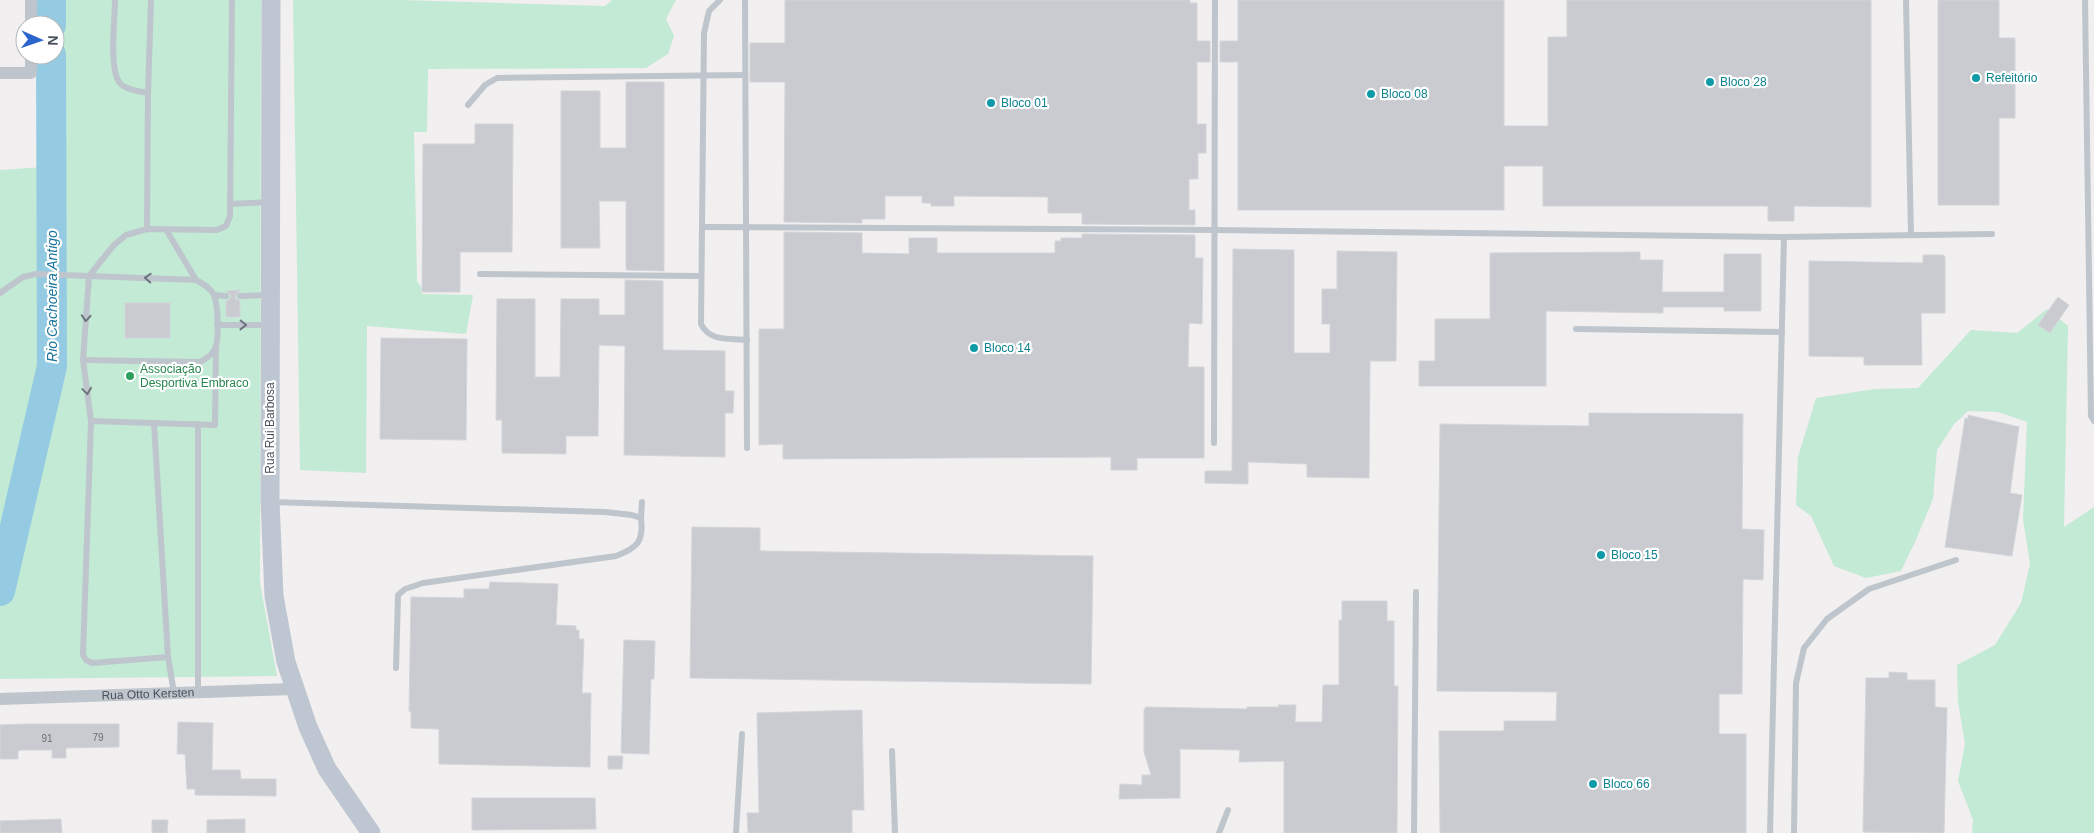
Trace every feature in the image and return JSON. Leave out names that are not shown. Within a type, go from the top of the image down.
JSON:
[{"type":"main road","name":"Rua Rui Barbosa","points":[[271,0],[269,325],[270,502],[274,596],[282,645],[294,689],[308,727],[327,769],[370,833]]},
{"type":"street","points":[[31,0],[31,15]]},
{"type":"street","points":[[0,73],[31,73],[31,65]]},
{"type":"street","name":"Rua Otto Kersten","points":[[0,699],[294,689]]},
{"type":"lane","points":[[115,0],[113,61],[119,82],[128,89],[148,93]]},
{"type":"lane","points":[[148,229],[148,93],[151,0]]},
{"type":"lane","points":[[168,657],[92,663],[86,660],[83,655],[91,422],[83,360],[89,276],[114,245],[126,235],[148,229],[167,231],[217,230],[226,226],[230,216],[232,0]]},
{"type":"lane","points":[[720,0],[709,11],[704,33],[702,77],[701,324],[705,333],[715,337],[747,340]]},
{"type":"lane","points":[[745,0],[747,448]]},
{"type":"lane","points":[[1214,443],[1216,230],[1215,0]]},
{"type":"lane","points":[[1906,0],[1911,235]]},
{"type":"lane","points":[[2085,0],[2091,416],[2094,421]]},
{"type":"lane","points":[[468,105],[485,85],[497,78],[745,75]]},
{"type":"lane","points":[[230,204],[270,202]]},
{"type":"lane","points":[[702,227],[1216,230],[1784,237],[1992,234]]},
{"type":"lane","points":[[167,231],[196,280]]},
{"type":"lane","points":[[1770,833],[1784,237]]},
{"type":"lane","points":[[0,293],[23,278],[36,274],[196,280],[214,295],[217,325],[215,425],[91,422]]},
{"type":"lane","points":[[480,274],[701,276]]},
{"type":"lane","points":[[214,295],[226,296]]},
{"type":"lane","points":[[240,296],[270,295]]},
{"type":"lane","points":[[217,325],[269,325]]},
{"type":"lane","points":[[1576,329],[1782,332]]},
{"type":"lane","points":[[83,360],[200,362],[207,358],[216,348]]},
{"type":"lane","points":[[154,423],[168,657],[174,693]]},
{"type":"lane","points":[[198,424],[198,692]]},
{"type":"lane","points":[[270,502],[605,512],[641,518]]},
{"type":"lane","points":[[396,668],[398,595],[405,590],[423,583],[616,556],[628,552],[637,545],[643,532],[641,518],[642,502]]},
{"type":"lane","points":[[1794,833],[1796,683],[1804,648],[1827,619],[1870,589],[1956,560]]},
{"type":"lane","points":[[1414,833],[1416,592]]},
{"type":"lane","points":[[736,833],[742,734]]},
{"type":"lane","points":[[892,751],[895,833]]},
{"type":"lane","points":[[1219,833],[1228,810]]},
{"type":"green space","name":"Associação Desportiva Embraco","points":[[61,0],[261,0],[260,583],[277,676],[0,679],[0,170],[59,166],[60,65],[65,65],[65,15],[61,15]]},
{"type":"green space","points":[[293,0],[400,0],[605,6],[612,0],[676,0],[666,19],[674,36],[668,54],[646,68],[428,69],[427,132],[414,132],[417,281],[421,287],[422,294],[473,295],[466,334],[367,326],[366,473],[300,470]]},
{"type":"green space","points":[[2047,309],[2068,326],[2064,527],[2094,507],[2094,833],[1972,833],[1973,820],[1958,781],[1965,744],[1958,702],[1957,665],[1995,645],[2021,603],[2030,564],[2023,519],[2027,422],[1998,412],[1968,411],[1954,424],[1937,450],[1933,499],[1901,571],[1866,578],[1834,566],[1811,516],[1796,505],[1798,457],[1816,398],[1875,389],[1918,388],[1971,330],[2017,333]]},
{"type":"building","name":"Bloco 01","points":[[785,0],[1190,0],[1190,3],[1197,3],[1197,41],[1210,41],[1210,62],[1197,62],[1197,124],[1206,124],[1206,153],[1198,153],[1198,179],[1189,179],[1189,210],[1195,210],[1195,225],[1082,224],[1082,213],[1048,213],[1048,197],[954,196],[954,206],[931,206],[931,203],[922,203],[922,196],[885,196],[885,219],[862,219],[862,223],[784,222],[785,82],[750,82],[750,43],[785,43]]},
{"type":"building","points":[[1238,0],[1504,0],[1504,126],[1548,126],[1548,37],[1567,37],[1567,0],[1871,0],[1871,207],[1794,206],[1794,221],[1768,221],[1768,206],[1543,206],[1543,166],[1504,166],[1504,210],[1238,210],[1238,62],[1220,62],[1220,41],[1238,41]]},
{"type":"building","name":"Refeitório","points":[[1938,0],[1999,0],[1999,38],[2015,38],[2015,118],[1999,118],[1999,205],[1938,205]]},
{"type":"building","points":[[626,82],[664,82],[664,271],[626,270],[626,201],[599,201],[600,248],[561,248],[561,91],[600,91],[600,148],[626,148]]},
{"type":"building","points":[[475,124],[513,124],[512,252],[460,252],[460,292],[422,292],[423,144],[475,144]]},
{"type":"building","name":"Bloco 14","points":[[784,232],[862,233],[862,253],[909,254],[909,238],[937,238],[937,253],[1055,253],[1055,241],[1061,241],[1061,238],[1082,238],[1082,234],[1195,235],[1195,258],[1203,258],[1202,324],[1189,323],[1188,367],[1204,367],[1204,458],[1137,458],[1137,470],[1111,470],[1111,457],[783,459],[783,444],[759,445],[759,329],[784,329]]},
{"type":"building","points":[[1233,249],[1294,250],[1294,353],[1330,353],[1330,324],[1322,324],[1322,289],[1337,289],[1337,251],[1397,252],[1396,361],[1370,361],[1369,478],[1307,477],[1307,464],[1248,462],[1248,484],[1205,483],[1205,471],[1232,471]]},
{"type":"building","points":[[1640,252],[1640,260],[1663,260],[1662,292],[1724,292],[1724,254],[1761,254],[1761,311],[1724,311],[1724,307],[1663,307],[1663,313],[1546,311],[1546,386],[1419,386],[1419,361],[1435,361],[1435,319],[1490,319],[1490,253]]},
{"type":"building","points":[[1923,255],[1943,255],[1945,257],[1945,313],[1921,313],[1922,365],[1864,365],[1864,357],[1809,356],[1809,261],[1923,263]]},
{"type":"building","points":[[625,280],[663,281],[663,350],[725,351],[725,391],[734,391],[733,413],[725,413],[725,457],[624,455],[625,346],[599,345],[598,436],[566,436],[566,454],[502,453],[502,420],[496,420],[497,299],[535,299],[535,377],[560,377],[561,299],[599,299],[599,315],[625,315]]},
{"type":"building","points":[[240,290],[235,296],[240,301],[240,317],[226,317],[226,301],[231,296],[226,291]]},
{"type":"building","points":[[2058,297],[2069,305],[2050,333],[2038,325]]},
{"type":"building","points":[[125,303],[170,303],[170,338],[125,338]]},
{"type":"building","points":[[381,338],[467,339],[466,440],[380,439]]},
{"type":"building","name":"Bloco 15","points":[[1589,413],[1743,414],[1742,529],[1764,530],[1763,580],[1743,579],[1742,694],[1719,694],[1719,734],[1746,734],[1746,833],[1440,833],[1439,731],[1504,731],[1504,721],[1556,721],[1557,692],[1437,691],[1440,424],[1589,426]]},
{"type":"building","points":[[1968,415],[2019,427],[2010,493],[2022,495],[2012,556],[1945,547],[1965,418],[1968,419]]},
{"type":"building","points":[[692,527],[760,528],[760,551],[1093,556],[1091,684],[690,678]]},
{"type":"building","points":[[490,582],[558,584],[556,625],[576,626],[576,630],[579,630],[579,639],[584,639],[582,693],[591,693],[590,767],[439,764],[439,729],[411,728],[411,712],[409,711],[411,597],[464,598],[464,589],[489,589]]},
{"type":"building","points":[[1342,601],[1387,601],[1387,621],[1394,621],[1394,686],[1398,686],[1397,833],[1284,833],[1284,761],[1239,762],[1240,750],[1180,749],[1180,798],[1119,799],[1120,784],[1142,785],[1142,775],[1151,775],[1144,752],[1144,710],[1146,707],[1247,709],[1247,707],[1296,705],[1295,722],[1322,722],[1323,685],[1339,685],[1339,620],[1342,620]]},
{"type":"building","points":[[624,640],[655,641],[654,679],[651,679],[649,754],[621,753]]},
{"type":"building","points":[[1889,672],[1907,673],[1907,680],[1935,680],[1935,707],[1947,708],[1944,833],[1863,832],[1866,678],[1889,678]]},
{"type":"building","points":[[862,710],[864,810],[852,810],[852,833],[748,833],[747,813],[759,813],[757,713]]},
{"type":"building","points":[[178,722],[213,723],[212,770],[240,770],[241,779],[276,779],[276,796],[195,795],[195,789],[187,789],[185,754],[177,754]]},
{"type":"building","points":[[119,724],[119,747],[66,748],[66,758],[52,758],[52,750],[22,750],[18,751],[18,759],[0,759],[0,725]]},
{"type":"building","points":[[608,756],[623,756],[622,769],[608,769]]},
{"type":"building","points":[[472,798],[595,798],[596,829],[472,830]]},
{"type":"building","points":[[61,819],[62,833],[0,833],[0,821]]},
{"type":"building","points":[[245,819],[245,833],[207,833],[207,820]]},
{"type":"building","points":[[152,820],[168,820],[167,833],[152,833]]},
{"type":"waterway","name":"Rio Cachoeira Antigo","points":[[51,0],[51,15]]},
{"type":"waterway","name":"Rio Cachoeira Antigo","points":[[0,591],[52,366],[51,65]]},
{"type":"place","name":"Refeitório","points":[[1976,78]]},
{"type":"place","name":"Bloco 28","points":[[1710,82]]},
{"type":"place","name":"Bloco 08","points":[[1371,94]]},
{"type":"place","name":"Bloco 01","points":[[991,103]]},
{"type":"place","name":"Bloco 14","points":[[974,348]]},
{"type":"place","name":"Associação Desportiva Embraco","points":[[130,376]]},
{"type":"place","name":"Bloco 15","points":[[1601,555]]},
{"type":"place","name":"Bloco 66","points":[[1593,784]]}]
